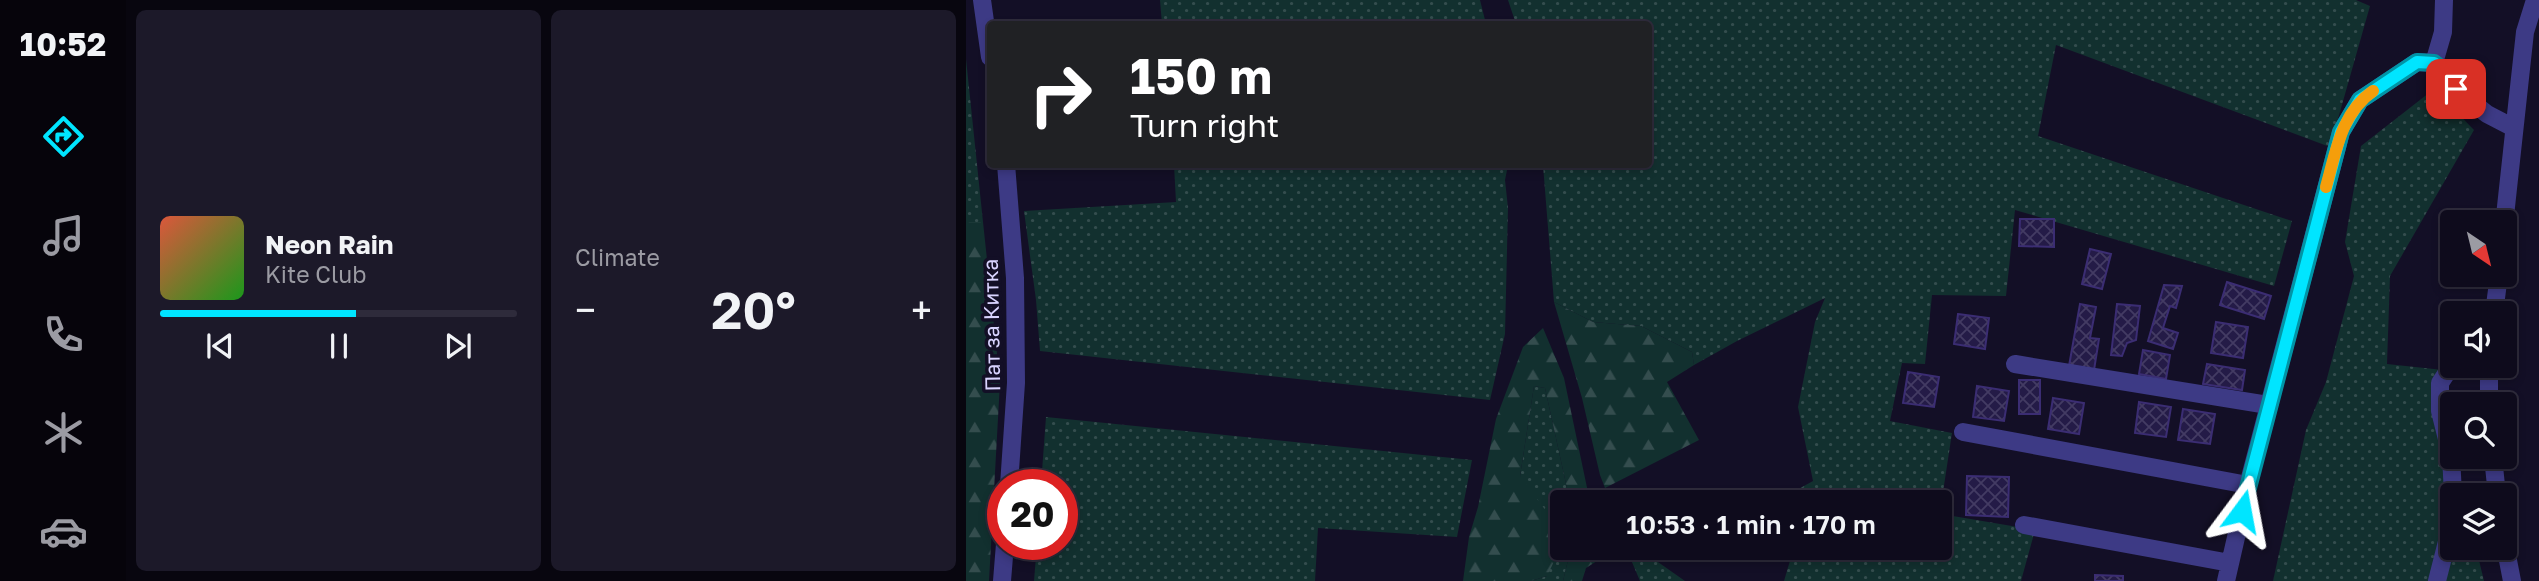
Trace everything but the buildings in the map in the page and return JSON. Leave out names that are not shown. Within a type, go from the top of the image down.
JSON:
[{"type":"street","points":[[982,0],[987,36]]},
{"type":"street","points":[[2434,63],[2443,32],[2444,0]]},
{"type":"street","points":[[2506,210],[2525,32],[2535,0]]},
{"type":"street","points":[[2024,525],[2228,572],[2248,485],[2341,132],[2360,100],[2417,62],[2434,63],[2444,71],[2456,89],[2487,114],[2514,128]]},
{"type":"street","name":"Пат за Китка","points":[[1006,168],[1015,278],[1016,383],[1010,469]]},
{"type":"street","points":[[2015,364],[2269,405]]},
{"type":"street","points":[[2444,378],[2441,383],[2440,411],[2451,455],[2452,483]]},
{"type":"street","points":[[1963,432],[2248,485]]},
{"type":"street","points":[[1002,581],[1004,560]]},
{"type":"street","points":[[2437,581],[2442,560]]},
{"type":"street","points":[[2508,560],[2512,581]]},
{"type":"green space","points":[[1160,0],[1480,0],[1485,21],[1162,21]]},
{"type":"green space","points":[[1508,0],[2356,0],[2370,6],[2330,147],[2056,45],[2038,136],[2292,221],[2274,286],[2015,210],[2006,296],[1932,295],[1925,364],[1902,363],[1890,421],[1952,433],[1943,490],[1797,490],[1813,481],[1798,407],[1815,322],[1825,298],[1694,365],[1692,352],[1641,326],[1593,322],[1554,302],[1543,168],[1652,168],[1652,21],[1515,21]]},
{"type":"green space","points":[[966,59],[983,222],[966,223]]},
{"type":"green space","points":[[2434,89],[2474,130],[2390,276],[2387,364],[2440,370],[2440,378],[2444,378],[2446,392],[2440,392],[2440,469],[2457,469],[2460,483],[2440,483],[2440,560],[2479,560],[2484,581],[2273,581],[2306,430],[2326,382],[2354,276],[2345,242],[2361,146]]},
{"type":"green space","points":[[1174,168],[1507,168],[1505,180],[1508,208],[1505,334],[1490,400],[1040,351],[1024,211],[1176,202]]},
{"type":"green space","points":[[966,222],[983,222],[1000,382],[995,469],[987,469],[989,581],[966,581]]},
{"type":"green space","points":[[1554,302],[1593,322],[1641,326],[1692,352],[1694,365],[1667,382],[1699,440],[1605,488]]},
{"type":"green space","points":[[1543,328],[1564,378],[1587,490],[1567,490],[1545,388],[1534,386],[1520,476],[1549,515],[1550,560],[1555,560],[1547,576],[1531,581],[1463,581],[1469,537],[1496,419],[1523,347]]},
{"type":"green space","points":[[1534,386],[1545,388],[1567,490],[1550,490],[1550,560],[1568,560],[1563,581],[1531,581],[1547,576],[1520,476]]},
{"type":"green space","points":[[1046,417],[1472,460],[1457,537],[1318,528],[1315,581],[1034,581],[1036,560],[1078,560],[1078,469],[1042,469]]},
{"type":"green space","points":[[1952,516],[2035,530],[2021,581],[1784,581],[1790,560],[1952,560]]},
{"type":"green space","points":[[1568,560],[1599,560],[1586,568],[1582,581],[1563,581]]},
{"type":"green space","points":[[1631,560],[1655,560],[1685,581],[1640,581]]},
{"type":"slow traffic","points":[[2326,187],[2341,132],[2360,100],[2373,91]]},
{"type":"route","points":[[2242,511],[2341,132],[2360,100],[2417,62],[2434,63],[2444,71],[2456,89]]}]
